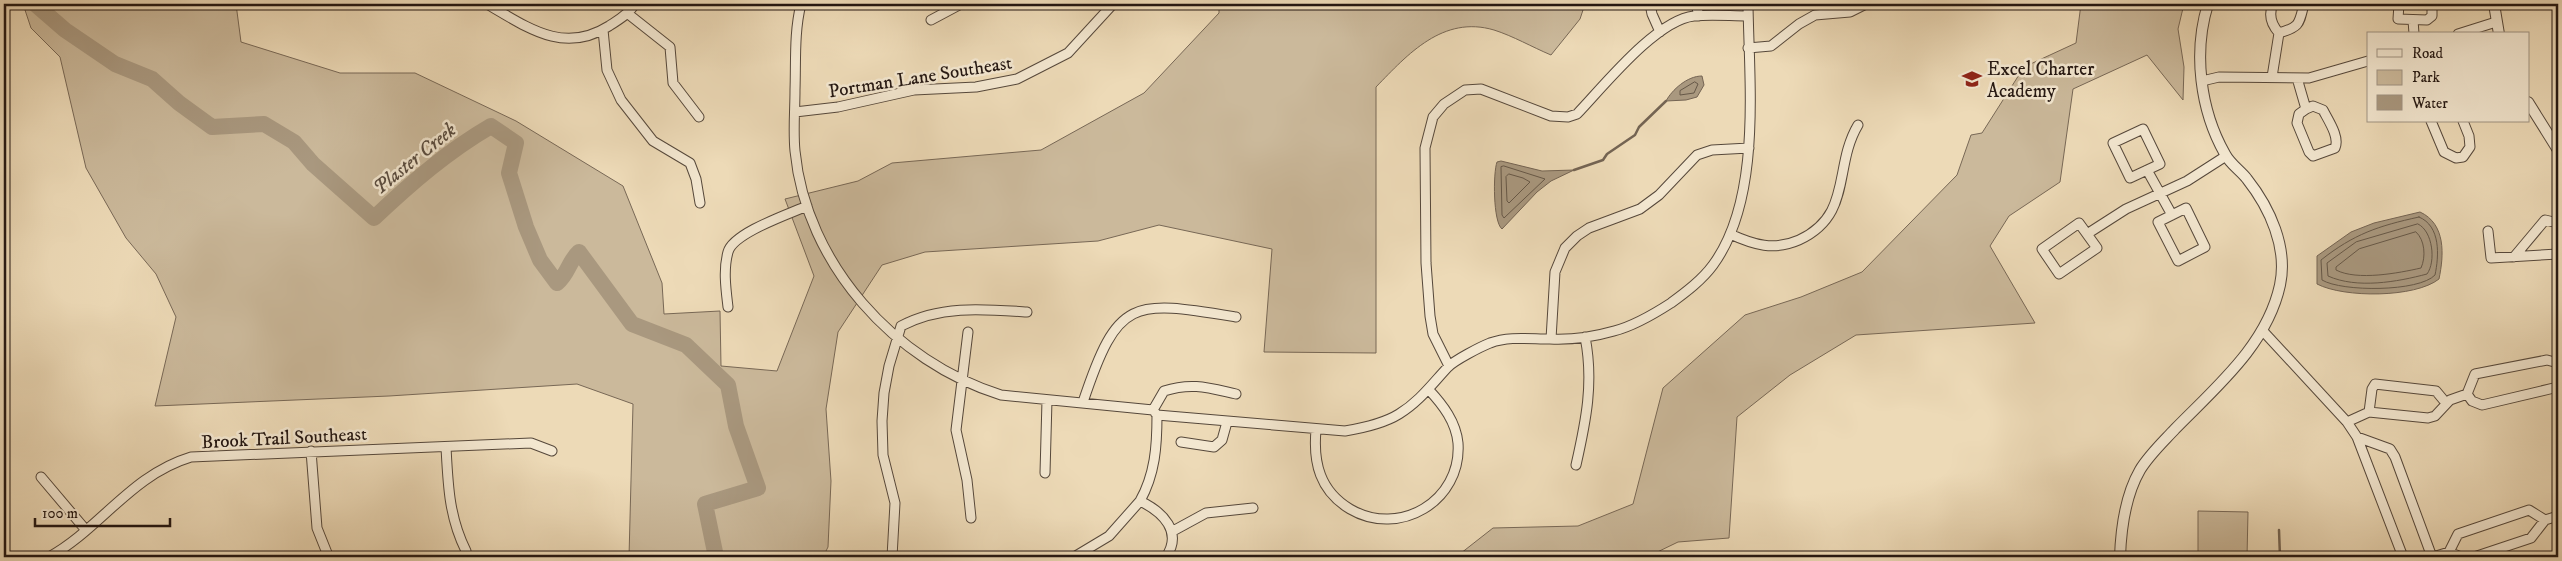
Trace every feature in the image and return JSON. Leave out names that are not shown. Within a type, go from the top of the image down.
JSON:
[{"type":"street","points":[[487,4],[537,33],[562,39],[584,38],[603,30],[627,13],[635,4]]},
{"type":"street","points":[[801,4],[796,34],[795,151],[808,206],[843,278],[872,314],[916,354],[963,380],[1001,395],[1083,402],[1227,422],[1345,431],[1369,427],[1399,414],[1429,390],[1449,366],[1491,343],[1526,337],[1551,339],[1585,337],[1615,331],[1654,314],[1690,290],[1713,265],[1730,234],[1745,184],[1749,148],[1748,4]]},
{"type":"street","points":[[931,20],[961,4]]},
{"type":"street","name":"Portman Lane Southeast","points":[[795,112],[838,107],[914,90],[976,87],[1017,79],[1068,53],[1113,4]]},
{"type":"street","points":[[1650,4],[1660,32]]},
{"type":"street","points":[[1696,4],[1699,16]]},
{"type":"street","points":[[1748,48],[1771,46],[1815,14],[1844,13],[1866,4]]},
{"type":"street","points":[[2120,557],[2126,503],[2140,469],[2162,443],[2250,351],[2269,318],[2280,284],[2281,257],[2274,223],[2248,180],[2226,156],[2210,124],[2202,81],[2201,50],[2204,20],[2208,4]]},
{"type":"street","points":[[2272,77],[2279,33],[2272,22],[2270,10],[2273,4]]},
{"type":"street","points":[[2279,33],[2294,29],[2298,24],[2304,4]]},
{"type":"street","points":[[2399,4],[2398,19],[2412,20],[2430,19],[2432,4]]},
{"type":"street","points":[[2494,4],[2498,32]]},
{"type":"street","points":[[627,13],[670,47],[673,83],[699,117]]},
{"type":"street","points":[[1449,366],[1433,334],[1426,263],[1425,148],[1433,118],[1444,104],[1457,94],[1473,89],[1481,89],[1551,116],[1568,117],[1577,114],[1640,48],[1660,32],[1692,16],[1748,16]]},
{"type":"street","points":[[2412,20],[2414,32]]},
{"type":"street","points":[[2464,32],[2496,22]]},
{"type":"street","points":[[603,30],[607,70],[622,100],[653,141],[690,163],[696,179],[700,203]]},
{"type":"street","points":[[2202,81],[2219,77],[2309,78],[2367,61]]},
{"type":"street","points":[[2297,78],[2306,109]]},
{"type":"street","points":[[2530,105],[2558,150]]},
{"type":"street","points":[[2313,106],[2323,110],[2337,142],[2335,148],[2318,156],[2313,156],[2309,152],[2297,123],[2299,114],[2306,109],[2313,106]]},
{"type":"street","points":[[2431,122],[2444,152],[2456,158],[2463,157],[2470,147],[2469,136],[2463,122]]},
{"type":"street","points":[[1730,234],[1753,245],[1777,247],[1791,244],[1818,230],[1830,216],[1836,204],[1850,143],[1858,125]]},
{"type":"street","points":[[2144,129],[2160,164],[2147,170],[2130,178],[2113,143],[2144,129]]},
{"type":"street","points":[[1551,339],[1555,272],[1565,248],[1577,236],[1589,228],[1640,209],[1659,195],[1698,155],[1712,150],[1749,148]]},
{"type":"street","points":[[2087,234],[2126,209],[2186,181],[2226,156]]},
{"type":"street","points":[[2147,170],[2158,193],[2172,215]]},
{"type":"street","points":[[728,307],[725,280],[728,252],[731,246],[750,232],[808,206]]},
{"type":"street","points":[[2186,208],[2205,248],[2178,261],[2158,222],[2172,215],[2186,208]]},
{"type":"street","points":[[2514,257],[2545,220],[2558,223]]},
{"type":"street","points":[[2079,223],[2087,234],[2097,248],[2059,274],[2042,249],[2079,223]]},
{"type":"street","points":[[2488,231],[2491,258],[2558,254]]},
{"type":"street","points":[[1083,402],[1095,367],[1110,333],[1135,312],[1151,307],[1175,307],[1236,317]]},
{"type":"street","points":[[892,557],[895,503],[883,455],[882,421],[888,375],[901,326],[930,313],[970,310],[1027,312]]},
{"type":"street","points":[[2262,330],[2347,422],[2358,437],[2403,557]]},
{"type":"street","points":[[968,332],[956,430],[967,480],[971,518]]},
{"type":"street","points":[[1576,465],[1590,392],[1590,363],[1585,337]]},
{"type":"street","points":[[2467,394],[2475,374],[2547,360],[2558,363]]},
{"type":"street","points":[[2369,412],[2372,389],[2375,384],[2436,391],[2442,396],[2446,404]]},
{"type":"street","points":[[1074,557],[1109,536],[1140,501],[1147,488],[1156,454],[1155,413],[1164,391],[1180,386],[1192,385],[1236,394]]},
{"type":"street","points":[[2467,394],[2472,401],[2482,406],[2558,387]]},
{"type":"street","points":[[1316,430],[1314,451],[1316,466],[1327,490],[1341,503],[1364,517],[1394,520],[1417,513],[1440,497],[1455,471],[1458,442],[1453,423],[1445,407],[1429,390]]},
{"type":"street","points":[[2347,422],[2369,412],[2428,418],[2435,416],[2454,398],[2467,394]]},
{"type":"street","points":[[1045,473],[1047,400]]},
{"type":"street","points":[[1181,442],[1214,447],[1222,440],[1227,422]]},
{"type":"street","points":[[2358,437],[2390,449],[2395,457],[2432,557],[2449,552],[2462,557]]},
{"type":"street","name":"Brook Trail Southeast","points":[[48,557],[124,496],[172,463],[191,458],[531,442],[552,451]]},
{"type":"street","points":[[446,447],[449,492],[456,530],[466,551]]},
{"type":"street","points":[[311,451],[317,528],[327,553]]},
{"type":"street","points":[[41,476],[85,529]]},
{"type":"street","points":[[1140,501],[1152,507],[1166,518],[1173,530],[1172,549],[1166,557]]},
{"type":"street","points":[[1173,530],[1206,513],[1253,508]]},
{"type":"street","points":[[2449,552],[2458,534],[2530,510],[2545,520]]},
{"type":"street","points":[[2474,557],[2532,538],[2545,520],[2558,516]]},
{"type":"green space","points":[[23,4],[236,4],[241,42],[340,73],[415,73],[516,121],[623,186],[662,283],[664,314],[720,311],[721,366],[777,371],[814,276],[785,199],[858,181],[892,163],[1041,150],[1144,93],[1219,13],[1219,4],[1585,4],[1580,19],[1551,55],[1494,30],[1476,27],[1459,28],[1443,33],[1428,41],[1401,62],[1376,87],[1376,353],[1264,352],[1272,249],[1159,225],[1098,241],[925,252],[882,265],[838,332],[826,409],[831,481],[828,547],[823,557],[629,557],[633,404],[577,384],[389,396],[155,406],[176,317],[156,274],[126,238],[86,168],[60,57],[31,28]]},
{"type":"green space","points":[[2081,4],[2184,4],[2178,29],[2184,67],[2183,100],[2147,55],[2073,89],[2060,182],[2009,216],[1990,246],[2035,323],[1856,335],[1790,375],[1737,417],[1729,538],[1678,542],[1647,557],[1456,557],[1493,528],[1578,526],[1633,504],[1663,388],[1745,315],[1801,297],[1862,272],[1957,175],[1971,135],[1982,133],[2024,67],[2076,43]]},
{"type":"green space","points":[[2198,511],[2248,512],[2247,557],[2198,557]]},
{"type":"water","points":[[1702,76],[1704,85],[1697,97],[1686,100],[1666,101],[1681,84],[1691,78]]},
{"type":"water","points":[[1501,161],[1542,171],[1574,170],[1551,181],[1537,192],[1502,229],[1499,225],[1495,208],[1494,186],[1497,162]]},
{"type":"water","points":[[2420,212],[2435,224],[2439,232],[2442,260],[2439,279],[2414,290],[2379,294],[2344,292],[2317,284],[2317,256],[2351,232],[2374,223]]},
{"type":"waterway","name":"Plaster Creek","points":[[35,4],[65,30],[115,64],[152,79],[179,103],[212,127],[264,124],[294,142],[313,164],[374,218],[430,168],[491,126],[516,143],[509,173],[526,227],[540,260],[557,283],[579,252],[632,324],[686,345],[728,385],[736,426],[758,488],[705,504],[716,557]]},
{"type":"waterway","points":[[1574,170],[1603,160],[1607,154],[1635,135],[1639,127],[1666,101]]},
{"type":"waterway","points":[[2279,530],[2280,557]]},
{"type":"place","name":"Excel Charter Academy","points":[[1972,79]]}]
